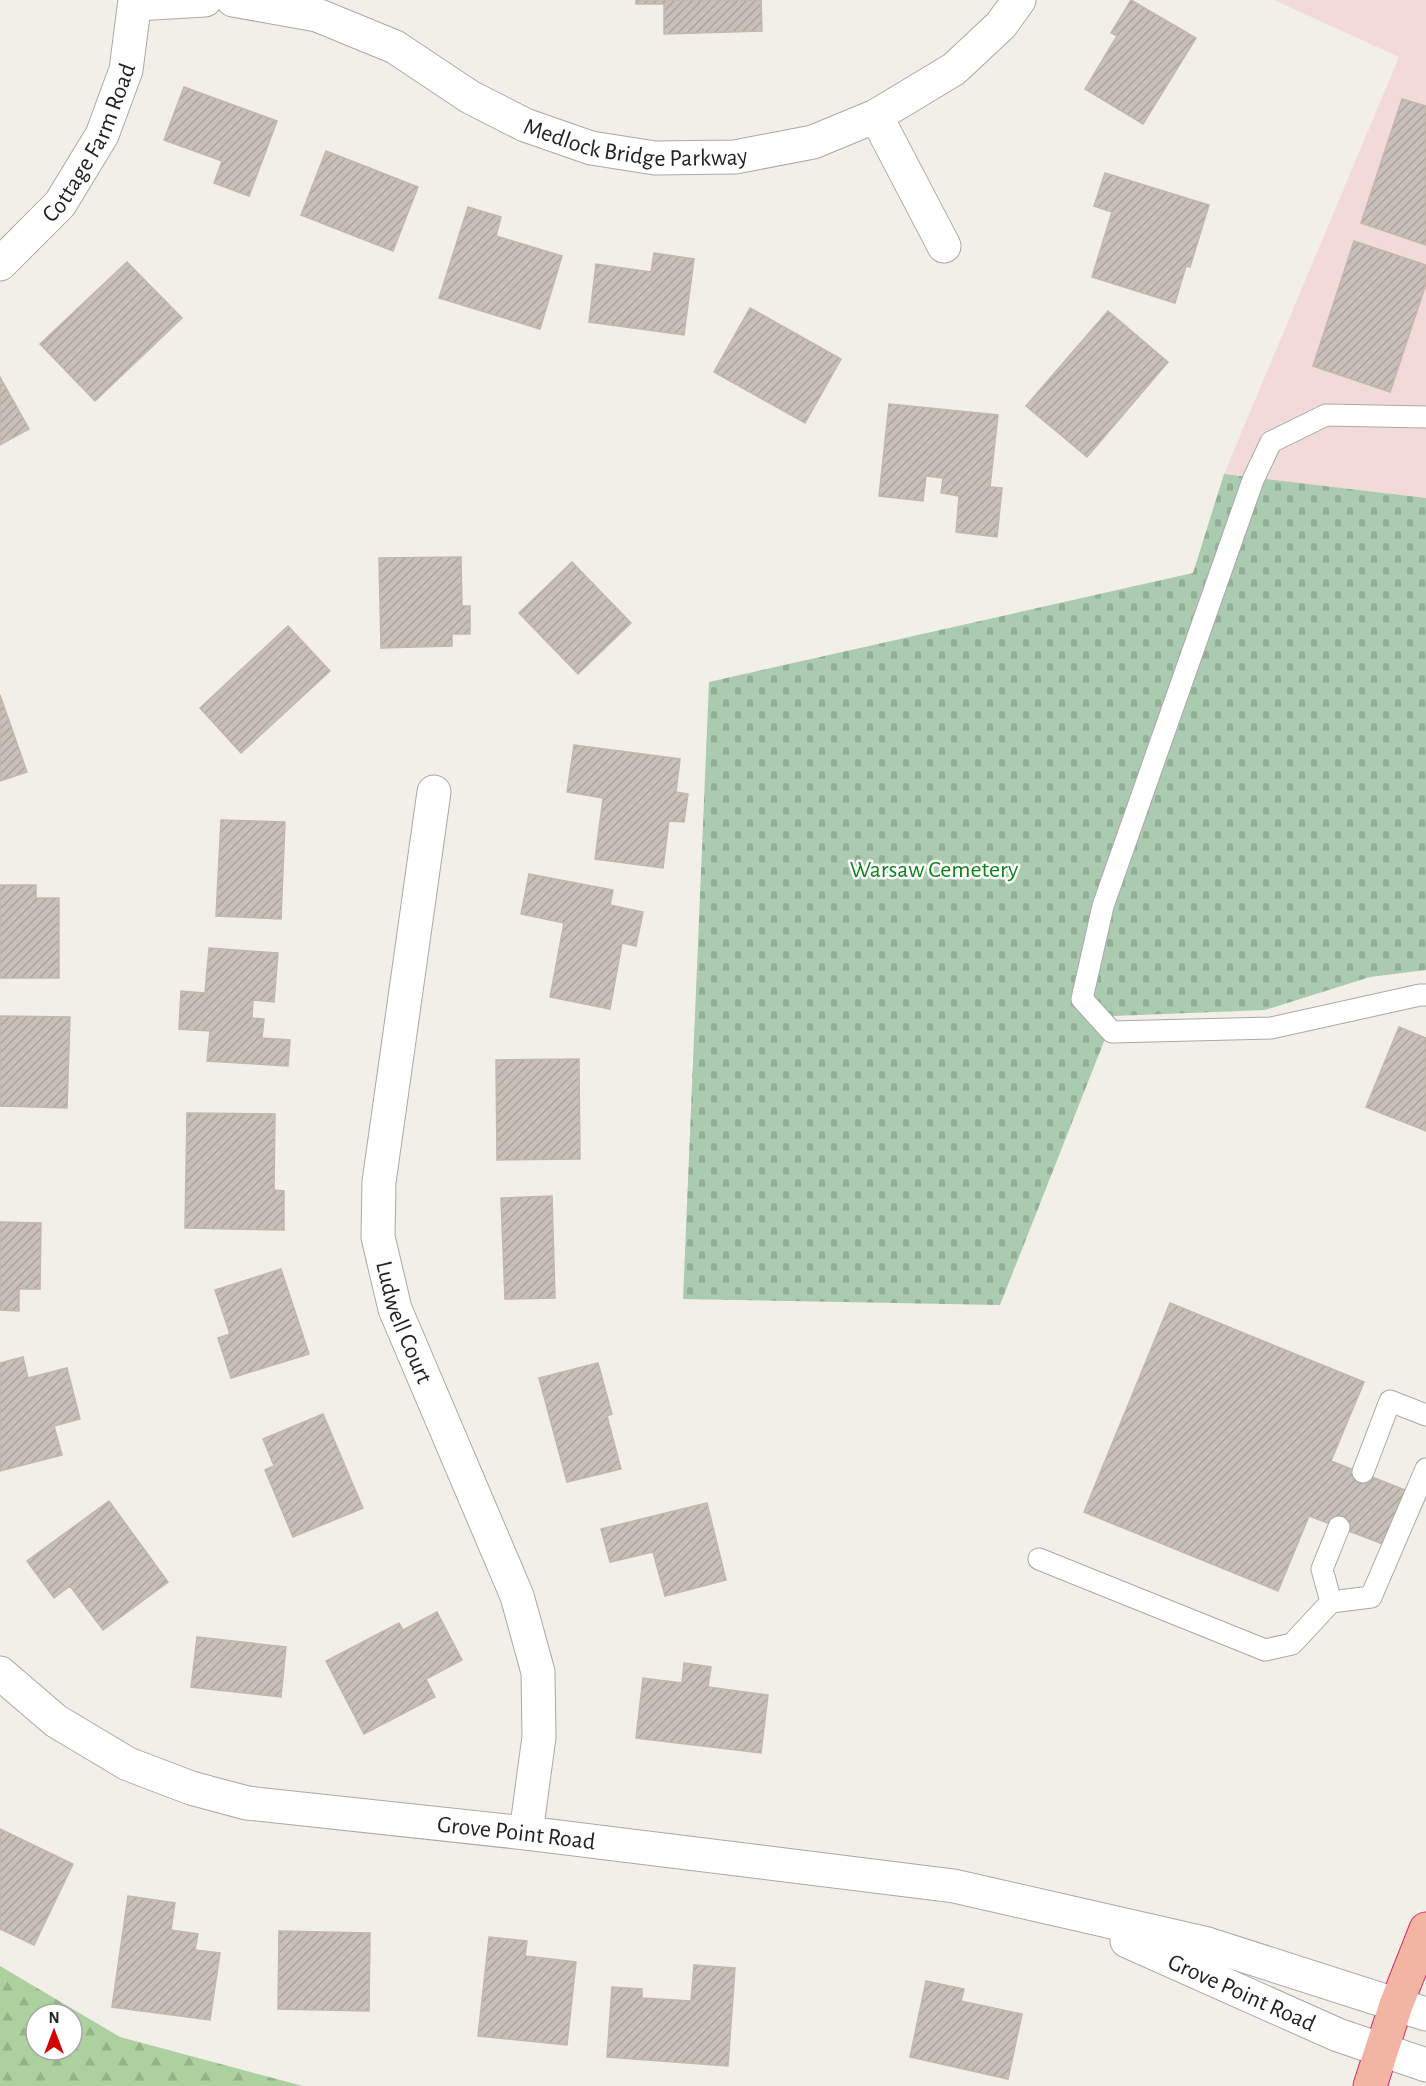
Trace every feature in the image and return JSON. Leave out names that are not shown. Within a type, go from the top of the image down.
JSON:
[{"type":"highway","points":[[1370,2086],[1383,2049],[1411,2009],[1426,1929]]},
{"type":"street","points":[[136,2],[205,0]]},
{"type":"street","name":"Medlock Bridge Parkway","points":[[233,0],[317,15],[395,47],[479,102],[525,125],[591,148],[656,158],[735,157],[813,142],[887,112],[954,69],[1001,25],[1019,0]]},
{"type":"street","name":"Cottage Farm Road","points":[[0,264],[60,204],[102,135],[126,70],[136,2]]},
{"type":"street","points":[[876,116],[944,246]]},
{"type":"street","name":"Ludwell Court","points":[[434,792],[380,1182],[378,1237],[395,1309],[517,1596],[532,1647],[538,1672],[539,1737],[526,1833]]},
{"type":"street","name":"Grove Point Road","points":[[0,1673],[56,1721],[128,1764],[190,1788],[247,1803],[526,1833],[954,1886],[1204,1943],[1411,2009]]},
{"type":"street","name":"Grove Point Road","points":[[1062,1912],[1338,2035],[1426,2065]]},
{"type":"lane","points":[[1426,417],[1326,415],[1271,442],[1253,480],[1103,906],[1082,999],[1112,1032],[1271,1028],[1426,995]]},
{"type":"lane","points":[[1363,1472],[1390,1401],[1426,1414]]},
{"type":"lane","points":[[1039,1559],[1265,1650],[1292,1644],[1331,1602],[1371,1597],[1426,1469]]},
{"type":"lane","points":[[1331,1602],[1322,1569],[1339,1527]]},
{"type":"shaded area","points":[[1274,0],[1426,0],[1426,498],[1224,474],[1399,57]]},
{"type":"green space","name":"Warsaw Cemetery","points":[[1224,474],[1426,498],[1426,970],[1370,977],[1265,1010],[1114,1016],[1000,1305],[683,1299],[709,682],[1193,573]]},
{"type":"green space","points":[[0,1966],[61,2002],[24,2002],[24,2062],[84,2062],[84,2016],[120,2037],[303,2086],[0,2086]]},
{"type":"building","points":[[636,0],[761,0],[762,31],[664,34],[664,4],[636,4]]},
{"type":"building","points":[[1131,0],[1196,38],[1143,124],[1085,89],[1117,36],[1111,33]]},
{"type":"building","points":[[184,87],[277,121],[249,196],[214,183],[222,161],[164,140]]},
{"type":"building","points":[[1402,99],[1426,106],[1426,245],[1361,223]]},
{"type":"building","points":[[326,151],[418,187],[393,251],[301,215]]},
{"type":"building","points":[[1105,173],[1209,205],[1190,267],[1186,266],[1175,303],[1092,277],[1112,212],[1094,206]]},
{"type":"building","points":[[468,207],[501,217],[496,236],[562,256],[540,329],[439,298]]},
{"type":"building","points":[[1354,241],[1426,265],[1426,284],[1390,392],[1313,366]]},
{"type":"building","points":[[654,253],[694,259],[684,335],[589,322],[596,264],[651,272]]},
{"type":"building","points":[[127,262],[182,318],[95,401],[40,344]]},
{"type":"building","points":[[750,308],[841,359],[805,423],[714,372]]},
{"type":"building","points":[[1108,311],[1168,362],[1087,457],[1026,406]]},
{"type":"building","points":[[0,377],[29,429],[0,445]]},
{"type":"building","points":[[889,404],[998,415],[990,487],[1002,488],[997,537],[956,532],[959,496],[941,493],[943,478],[926,476],[923,501],[879,496]]},
{"type":"building","points":[[461,557],[462,606],[470,606],[470,634],[452,634],[452,646],[381,648],[379,558]]},
{"type":"building","points":[[572,562],[631,623],[578,674],[519,613]]},
{"type":"building","points":[[288,626],[330,671],[241,753],[200,708]]},
{"type":"building","points":[[0,695],[27,772],[0,781]]},
{"type":"building","points":[[574,745],[680,759],[676,792],[688,794],[684,822],[669,821],[663,868],[595,859],[603,798],[567,792]]},
{"type":"building","points":[[221,820],[285,822],[281,919],[216,916]]},
{"type":"building","points":[[529,874],[613,890],[610,905],[643,912],[636,946],[622,943],[610,1009],[550,997],[564,923],[521,914]]},
{"type":"building","points":[[0,885],[36,885],[36,898],[59,898],[59,978],[0,978]]},
{"type":"building","points":[[209,948],[278,953],[274,1002],[253,1000],[252,1018],[264,1019],[262,1038],[290,1040],[288,1066],[207,1061],[210,1031],[179,1029],[181,991],[205,993]]},
{"type":"building","points":[[0,1016],[70,1017],[67,1108],[0,1106]]},
{"type":"building","points":[[1399,1027],[1426,1038],[1426,1131],[1366,1107]]},
{"type":"building","points":[[579,1059],[580,1159],[497,1160],[496,1060]]},
{"type":"building","points":[[187,1113],[275,1114],[274,1190],[284,1191],[284,1230],[185,1228]]},
{"type":"building","points":[[552,1196],[555,1298],[505,1299],[501,1198]]},
{"type":"building","points":[[0,1222],[41,1223],[40,1289],[19,1289],[19,1311],[0,1310]]},
{"type":"building","points":[[281,1269],[309,1354],[231,1378],[218,1338],[230,1334],[215,1290]]},
{"type":"building","points":[[1170,1303],[1364,1382],[1331,1461],[1405,1490],[1383,1544],[1309,1516],[1278,1591],[1084,1512]]},
{"type":"building","points":[[23,1357],[28,1378],[67,1368],[80,1419],[54,1426],[62,1455],[0,1471],[0,1363]]},
{"type":"building","points":[[598,1363],[612,1414],[607,1416],[621,1469],[567,1482],[539,1378]]},
{"type":"building","points":[[323,1414],[363,1508],[293,1537],[265,1470],[274,1466],[263,1439]]},
{"type":"building","points":[[109,1501],[168,1582],[103,1630],[70,1586],[54,1598],[27,1561]]},
{"type":"building","points":[[707,1503],[726,1580],[665,1596],[653,1552],[610,1562],[601,1529]]},
{"type":"building","points":[[437,1612],[462,1660],[426,1679],[435,1697],[364,1734],[326,1661],[399,1623],[403,1630]]},
{"type":"building","points":[[197,1637],[286,1647],[281,1697],[191,1687]]},
{"type":"building","points":[[684,1663],[711,1667],[708,1687],[768,1695],[761,1753],[636,1738],[643,1678],[682,1683]]},
{"type":"building","points":[[0,1829],[73,1864],[34,1945],[0,1929]]},
{"type":"building","points":[[128,1896],[175,1903],[171,1930],[198,1934],[195,1950],[220,1953],[210,2020],[112,2007]]},
{"type":"building","points":[[279,1931],[370,1933],[369,2011],[278,2009]]},
{"type":"building","points":[[489,1937],[527,1941],[525,1956],[576,1962],[567,2045],[478,2036]]},
{"type":"building","points":[[694,1965],[735,1968],[728,2066],[607,2057],[612,1987],[642,1989],[642,1998],[691,2001]]},
{"type":"building","points":[[926,1981],[964,1989],[961,2001],[1022,2014],[1008,2079],[910,2057]]}]
